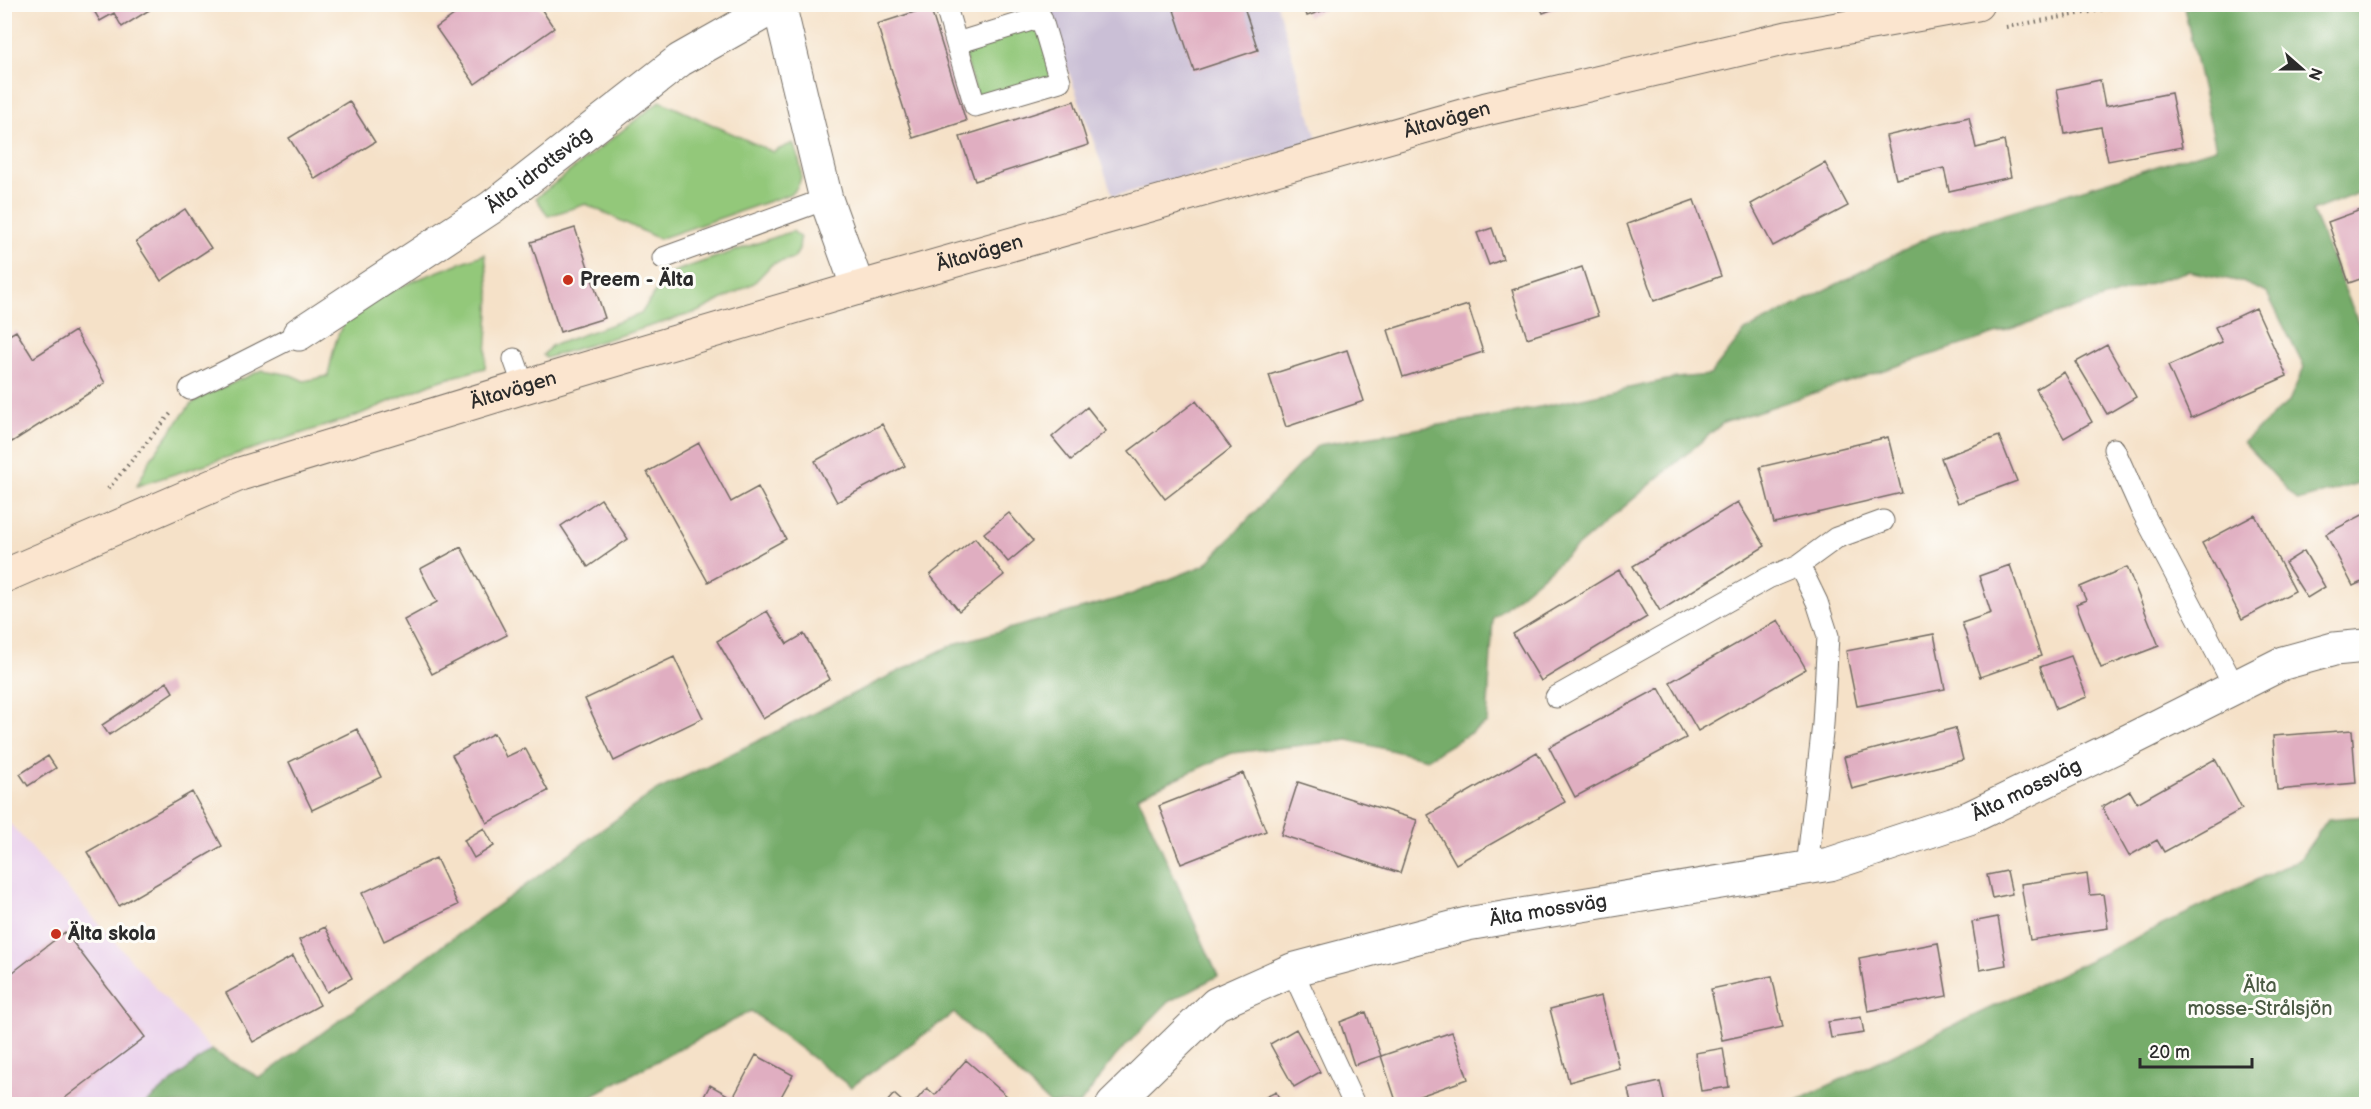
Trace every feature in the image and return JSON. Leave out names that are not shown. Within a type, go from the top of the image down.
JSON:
[{"type":"main road","name":"Ältavägen","points":[[4,576],[240,474],[519,373],[858,288],[1486,109],[1786,38],[1977,4]]},
{"type":"street","name":"Älta idrottsväg","points":[[299,334],[492,207],[680,60],[779,4],[826,199],[858,288]]},
{"type":"street","name":"Älta mossväg","points":[[1113,1104],[1216,1004],[1292,970],[1467,924],[1830,864],[1970,818],[2283,663],[2334,649],[2367,646]]},
{"type":"lane","points":[[945,4],[975,106],[1060,81],[1041,17],[957,43]]},
{"type":"lane","points":[[663,258],[826,199]]},
{"type":"lane","points":[[190,389],[299,334]]},
{"type":"lane","points":[[2114,449],[2141,509],[2235,688]]},
{"type":"lane","points":[[1556,697],[1768,578],[1799,565],[1836,538],[1884,521]]},
{"type":"lane","points":[[1799,565],[1817,602],[1828,636],[1823,724],[1808,868]]},
{"type":"lane","points":[[1292,970],[1354,1104]]},
{"type":"path","points":[[2005,27],[2135,4]]},
{"type":"path","points":[[100,493],[110,489],[190,389]]},
{"type":"shaded area","points":[[1045,5],[1277,5],[1318,143],[1113,196]]},
{"type":"shaded area","name":"Älta skola","points":[[4,817],[211,1050],[145,1104],[5,1104]]},
{"type":"green space","points":[[2205,5],[2366,5],[2366,190],[2312,211],[2362,331],[2366,481],[2298,501],[2243,442],[2289,401],[2304,367],[2267,293],[2242,282],[2188,271],[1723,423],[1493,618],[1487,723],[1427,759],[1348,740],[1232,753],[1138,796],[1218,976],[1168,1002],[1115,1057],[1080,1104],[1050,1104],[954,1013],[851,1087],[751,1011],[576,1104],[145,1104],[211,1050],[260,1078],[654,792],[954,644],[1127,596],[1205,565],[1318,445],[1507,414],[1676,378],[1710,375],[1745,331],[1931,236],[2216,148],[2184,8]]},
{"type":"green space","points":[[1038,23],[1054,77],[978,100],[962,45]]},
{"type":"green space","points":[[660,101],[773,152],[793,143],[801,167],[798,185],[785,196],[659,239],[586,204],[548,216],[536,198]]},
{"type":"green space","points":[[793,231],[800,238],[799,250],[794,258],[772,264],[754,283],[700,311],[546,358],[543,355],[551,346],[641,314],[667,274]]},
{"type":"green space","points":[[485,254],[490,297],[485,368],[435,382],[356,416],[137,486],[151,458],[190,405],[203,396],[262,370],[291,375],[304,381],[328,376],[334,346],[343,325],[357,310],[391,291]]},
{"type":"green space","name":"Älta mosse-Strålsjön","points":[[2366,816],[2366,1104],[1790,1104],[2300,859],[2328,819]]},
{"type":"building","points":[[90,4],[159,4],[122,27],[114,13],[100,21]]},
{"type":"building","points":[[469,4],[491,4],[494,8],[500,4],[538,4],[554,28],[475,84],[436,28]]},
{"type":"building","points":[[1172,4],[1243,4],[1258,50],[1194,71]]},
{"type":"building","points":[[1303,4],[1339,4],[1339,5],[1307,16]]},
{"type":"building","points":[[1539,5],[1564,5],[1543,13]]},
{"type":"building","points":[[930,7],[966,121],[913,138],[877,24]]},
{"type":"building","points":[[2100,80],[2105,106],[2171,93],[2182,147],[2108,161],[2101,127],[2065,134],[2057,89]]},
{"type":"building","points":[[349,101],[375,142],[315,179],[289,138]]},
{"type":"building","points":[[1074,101],[1088,145],[975,181],[960,137]]},
{"type":"building","points":[[1969,117],[1976,148],[2004,141],[2011,177],[1949,191],[1944,168],[1896,179],[1886,136]]},
{"type":"building","points":[[1825,163],[1848,206],[1773,246],[1751,204]]},
{"type":"building","points":[[1694,200],[1721,276],[1654,301],[1627,224]]},
{"type":"building","points":[[2366,208],[2366,277],[2349,283],[2328,222]]},
{"type":"building","points":[[185,209],[211,248],[161,281],[136,242]]},
{"type":"building","name":"Preem - Älta","points":[[575,228],[605,318],[560,332],[531,242]]},
{"type":"building","points":[[1492,228],[1503,259],[1489,265],[1477,233]]},
{"type":"building","points":[[1582,267],[1598,316],[1527,338],[1512,290]]},
{"type":"building","points":[[1468,305],[1483,352],[1403,377],[1388,330]]},
{"type":"building","points":[[2256,308],[2287,376],[2191,418],[2168,366],[2222,342],[2215,327]]},
{"type":"building","points":[[16,331],[33,358],[75,331],[105,383],[12,442],[4,431],[4,338]]},
{"type":"building","points":[[2107,345],[2136,397],[2107,414],[2076,362]]},
{"type":"building","points":[[1347,350],[1364,401],[1286,427],[1269,375]]},
{"type":"building","points":[[2064,372],[2092,422],[2064,438],[2036,389]]},
{"type":"building","points":[[1196,401],[1231,448],[1165,499],[1129,451]]},
{"type":"building","points":[[1087,407],[1106,431],[1071,460],[1052,437]]},
{"type":"building","points":[[882,424],[905,466],[837,502],[815,461]]},
{"type":"building","points":[[1999,436],[2017,481],[1958,503],[1941,458]]},
{"type":"building","points":[[1888,437],[1902,493],[1774,523],[1760,467]]},
{"type":"building","points":[[699,443],[731,502],[758,487],[786,539],[708,582],[647,472]]},
{"type":"building","points":[[601,499],[628,539],[588,567],[561,526]]},
{"type":"building","points":[[1738,502],[1765,546],[1660,611],[1633,566]]},
{"type":"building","points":[[1009,513],[1033,541],[1008,562],[984,533]]},
{"type":"building","points":[[2366,513],[2366,580],[2353,586],[2326,534]]},
{"type":"building","points":[[2255,515],[2295,591],[2242,619],[2202,543]]},
{"type":"building","points":[[975,538],[1004,575],[959,611],[930,575]]},
{"type":"building","points":[[461,547],[507,635],[432,674],[404,620],[437,602],[420,569]]},
{"type":"building","points":[[2304,551],[2325,587],[2307,598],[2285,563]]},
{"type":"building","points":[[2010,565],[2041,656],[1980,677],[1962,623],[1991,613],[1979,576]]},
{"type":"building","points":[[2127,567],[2159,646],[2101,668],[2076,604],[2086,600],[2080,587]]},
{"type":"building","points":[[1619,570],[1647,617],[1541,681],[1513,634]]},
{"type":"building","points":[[767,611],[787,644],[804,634],[830,679],[763,719],[717,641]]},
{"type":"building","points":[[1778,620],[1806,669],[1698,731],[1670,682]]},
{"type":"building","points":[[1934,634],[1945,689],[1857,706],[1846,651]]},
{"type":"building","points":[[2071,656],[2087,697],[2056,709],[2040,667]]},
{"type":"building","points":[[674,657],[703,718],[614,761],[585,699]]},
{"type":"building","points":[[167,682],[173,692],[109,735],[102,725]]},
{"type":"building","points":[[1659,688],[1686,738],[1575,797],[1549,747]]},
{"type":"building","points":[[1955,728],[1963,760],[1852,789],[1844,757]]},
{"type":"building","points":[[357,729],[381,777],[312,810],[289,762]]},
{"type":"building","points":[[2352,730],[2356,783],[2277,790],[2273,736]]},
{"type":"building","points":[[494,733],[506,757],[525,748],[548,791],[487,823],[452,755]]},
{"type":"building","points":[[1537,752],[1565,802],[1456,864],[1428,815]]},
{"type":"building","points":[[48,756],[56,768],[28,786],[20,774]]},
{"type":"building","points":[[2215,759],[2242,809],[2164,852],[2157,840],[2129,856],[2102,807],[2130,791],[2137,803]]},
{"type":"building","points":[[1243,773],[1266,831],[1181,864],[1159,806]]},
{"type":"building","points":[[1298,782],[1417,820],[1400,873],[1281,835]]},
{"type":"building","points":[[192,792],[222,846],[119,906],[87,852]]},
{"type":"building","points":[[484,828],[494,846],[474,858],[464,840]]},
{"type":"building","points":[[436,858],[458,905],[384,941],[362,893]]},
{"type":"building","points":[[2007,871],[2012,894],[1992,898],[1987,875]]},
{"type":"building","points":[[2087,874],[2090,895],[2103,894],[2108,928],[2030,940],[2021,884]]},
{"type":"building","points":[[1998,917],[2006,965],[1980,970],[1972,922]]},
{"type":"building","points":[[325,927],[352,978],[327,992],[299,940]]},
{"type":"building","points":[[65,932],[145,1037],[65,1098],[70,1104],[4,1104],[4,979]]},
{"type":"building","points":[[1938,943],[1947,996],[1868,1011],[1859,958]]},
{"type":"building","points":[[293,956],[320,1005],[253,1042],[226,993]]},
{"type":"building","points":[[1772,976],[1783,1027],[1722,1040],[1711,989]]},
{"type":"building","points":[[1601,996],[1619,1068],[1569,1082],[1550,1009]]},
{"type":"building","points":[[1366,1012],[1381,1056],[1354,1065],[1340,1022]]},
{"type":"building","points":[[1861,1017],[1864,1033],[1831,1038],[1828,1022]]},
{"type":"building","points":[[1296,1029],[1320,1072],[1294,1087],[1270,1044]]},
{"type":"building","points":[[1452,1032],[1468,1079],[1397,1104],[1381,1056]]},
{"type":"building","points":[[1723,1048],[1729,1087],[1701,1091],[1695,1053]]},
{"type":"building","points":[[756,1055],[793,1075],[777,1104],[700,1104],[710,1085],[733,1098]]},
{"type":"building","points":[[966,1060],[1007,1096],[1000,1104],[913,1104],[927,1088],[935,1095]]},
{"type":"building","points":[[1660,1082],[1665,1104],[1631,1104],[1628,1089]]},
{"type":"building","points":[[1276,1092],[1282,1104],[1252,1104]]},
{"type":"building","points":[[894,1094],[905,1104],[885,1104]]},
{"type":"place","name":"Preem - Älta","points":[[568,280]]},
{"type":"place","name":"Älta skola","points":[[56,934]]}]
